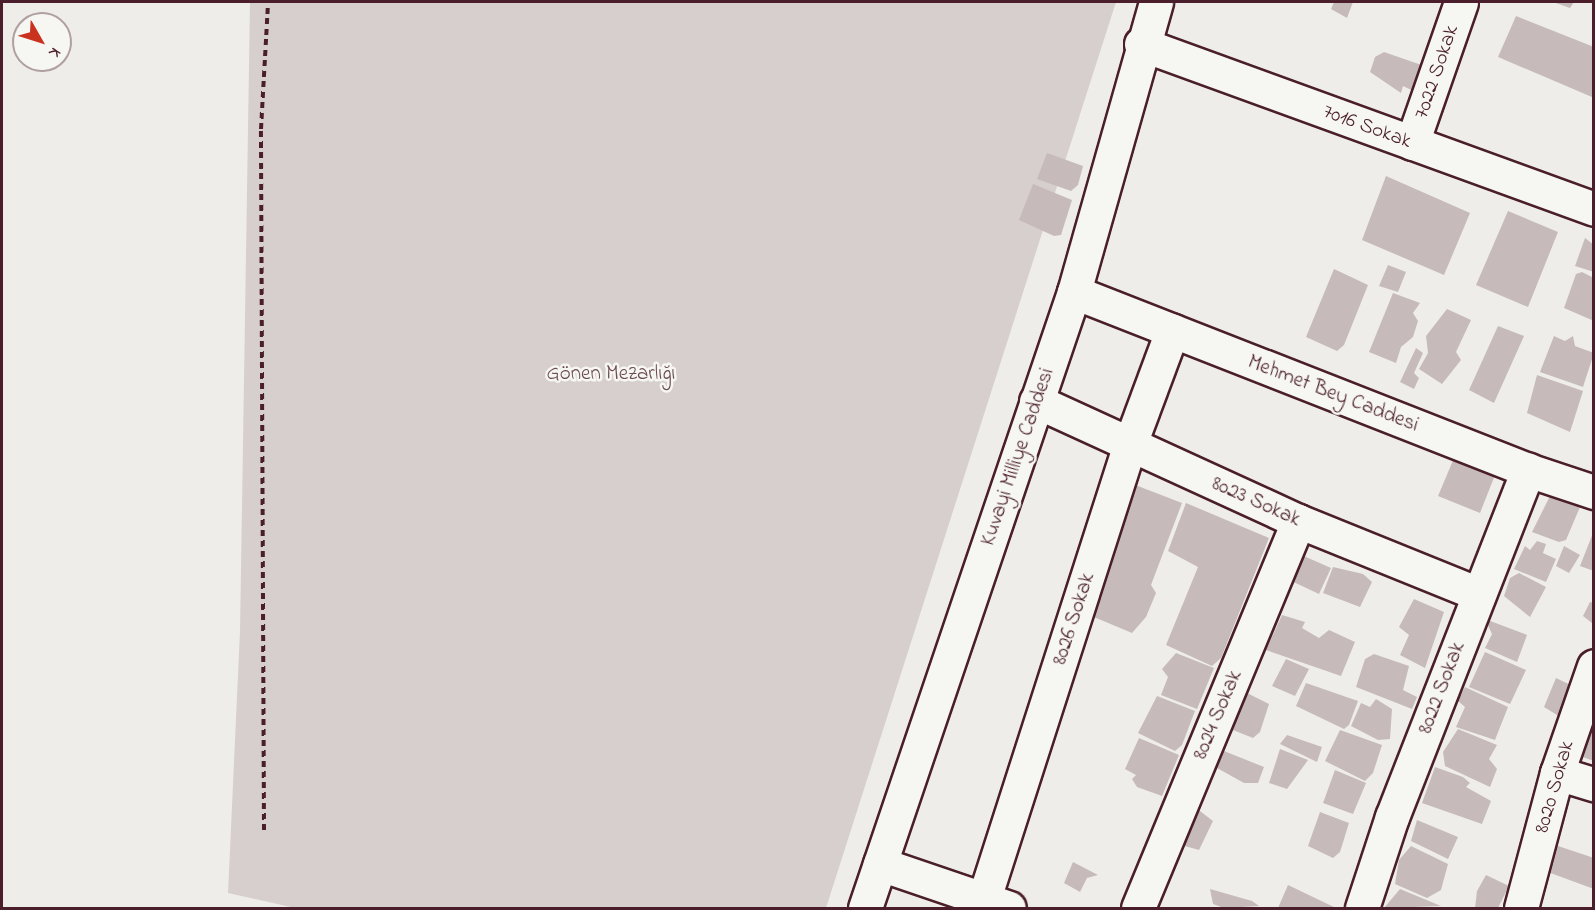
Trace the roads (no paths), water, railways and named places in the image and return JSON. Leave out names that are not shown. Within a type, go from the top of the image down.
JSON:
[{"type":"street","name":"Kuvayi Milliye Caddesi","points":[[865,909],[1074,292],[1141,45],[1156,2]]},
{"type":"street","name":"7022 Sokak","points":[[1412,143],[1461,2]]},
{"type":"street","name":"7016 Sokak","points":[[1141,45],[1593,209]]},
{"type":"street","name":"Mehmet Bey Caddesi","points":[[1074,292],[1528,470],[1593,492]]},
{"type":"street","name":"8026 Sokak","points":[[992,906],[1130,444],[1172,331]]},
{"type":"street","name":"8023 Sokak","points":[[1036,401],[1298,521],[1479,594]]},
{"type":"street","name":"8022 Sokak","points":[[1362,909],[1392,817],[1528,470]]},
{"type":"street","name":"8024 Sokak","points":[[1138,909],[1298,521]]},
{"type":"street","name":"8020 Sokak","points":[[1521,909],[1557,773],[1593,666]]},
{"type":"street","points":[[1557,773],[1593,784]]},
{"type":"street","points":[[880,864],[992,906]]},
{"type":"park label","name":"Gönen Mezarlığı","points":[[611,374]]}]
